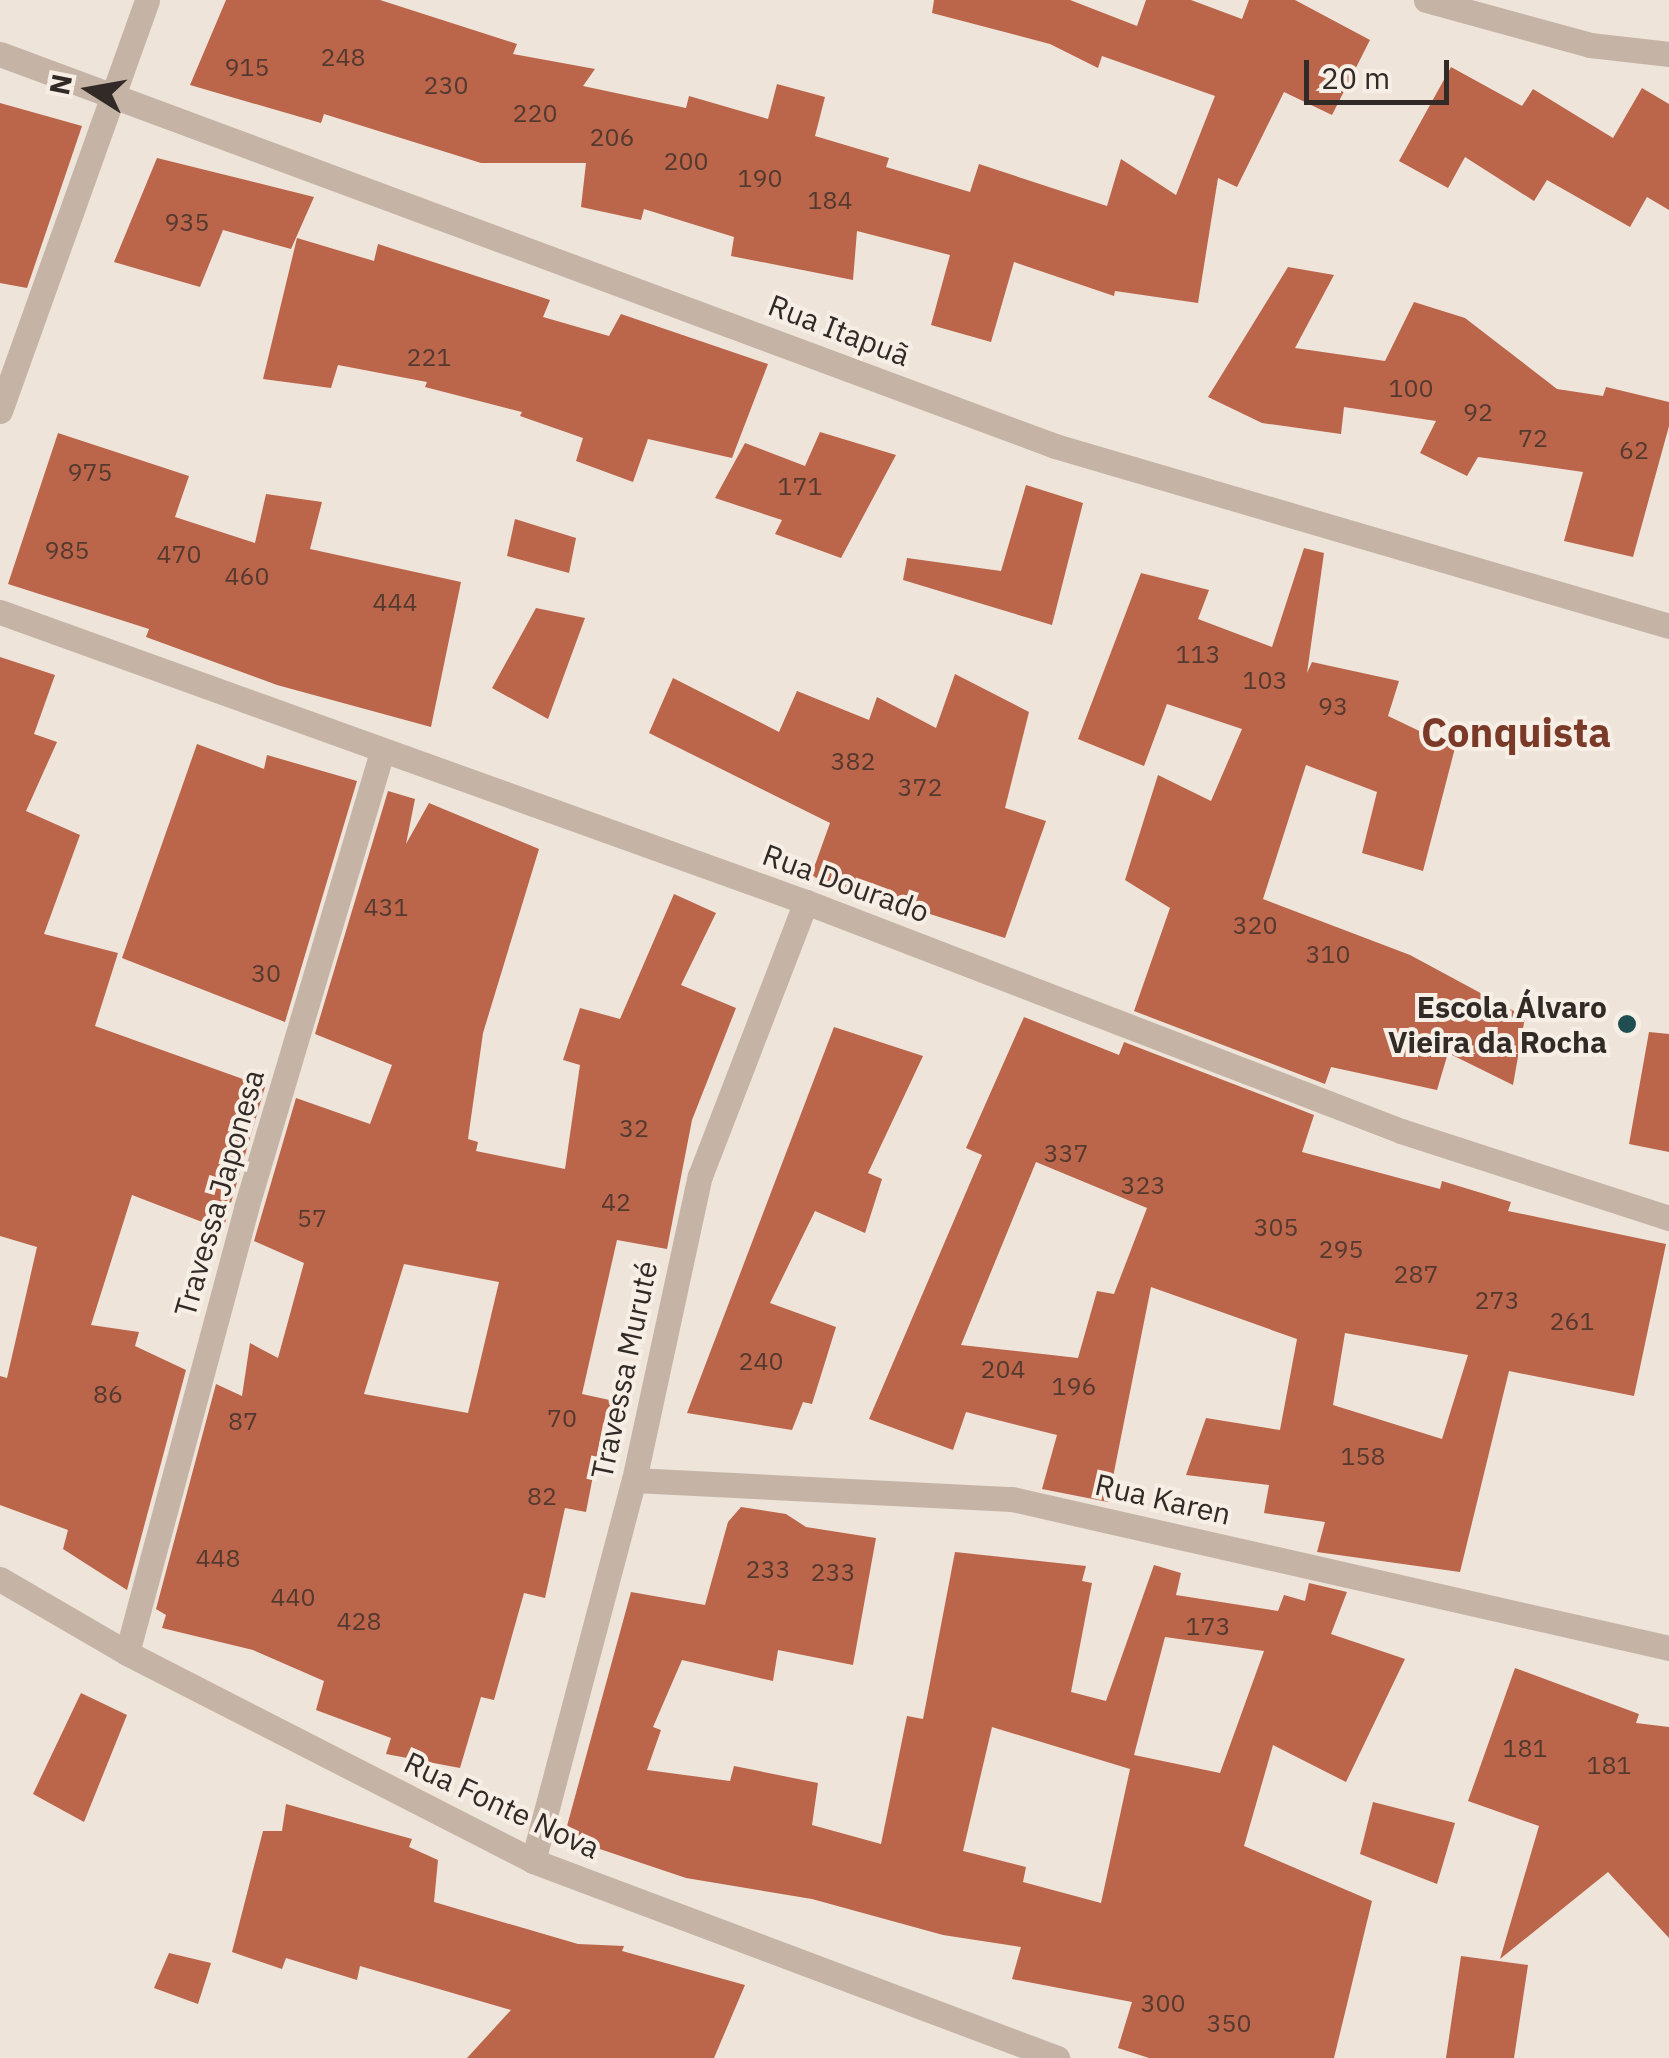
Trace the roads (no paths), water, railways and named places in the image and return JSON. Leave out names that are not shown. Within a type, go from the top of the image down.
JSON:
[{"type":"street","points":[[0,411],[147,0]]},
{"type":"street","points":[[1426,0],[1590,46],[1669,54]]},
{"type":"street","name":"Rua Itapuã","points":[[0,54],[114,92],[1055,446],[1669,626]]},
{"type":"street","name":"Rua Dourado","points":[[0,612],[382,753],[806,902],[1402,1131],[1669,1218]]},
{"type":"street","name":"Travessa Japonesa","points":[[127,1654],[246,1208],[382,753]]},
{"type":"street","name":"Travessa Muruté","points":[[533,1861],[634,1480],[700,1176],[806,902]]},
{"type":"street","name":"Rua Karen","points":[[634,1480],[1012,1499],[1669,1648]]},
{"type":"street","name":"Rua Fonte Nova","points":[[0,1579],[127,1654],[533,1861],[1057,2058]]},
{"type":"place","name":"Escola Álvaro Vieira da Rocha","points":[[1627,1024]]},
{"type":"district","name":"Conquista","points":[[1516,732]]}]
